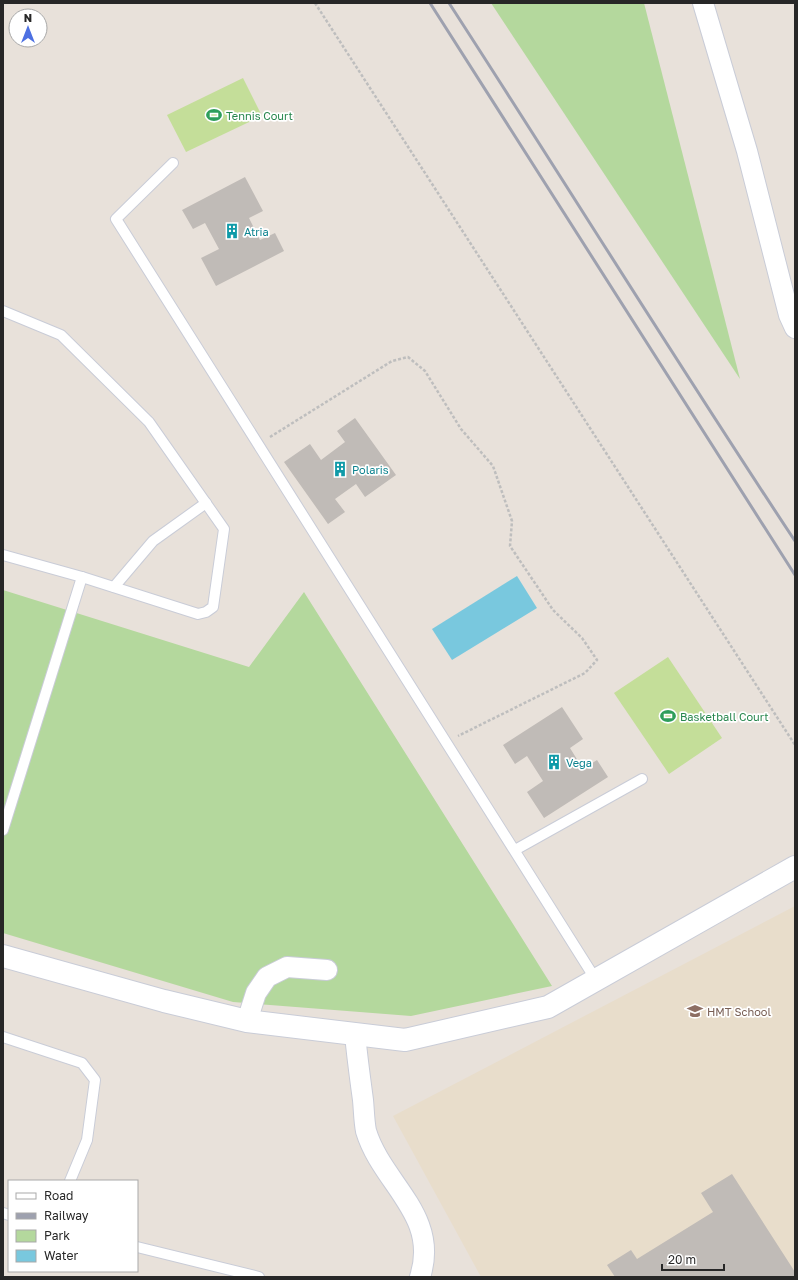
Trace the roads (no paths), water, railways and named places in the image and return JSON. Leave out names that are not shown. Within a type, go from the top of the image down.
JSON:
[{"type":"street","points":[[703,3],[747,151],[789,316],[795,328]]},
{"type":"street","points":[[3,956],[164,1001],[247,1021],[405,1040],[548,1007],[795,866]]},
{"type":"street","points":[[247,1021],[256,993],[267,977],[287,967],[327,970]]},
{"type":"street","points":[[355,1034],[366,1130],[374,1150],[414,1212],[425,1239],[424,1264],[420,1277]]},
{"type":"lane","points":[[173,163],[116,219],[596,980]]},
{"type":"lane","points":[[3,311],[60,335],[149,422],[224,529],[213,607],[206,612],[198,614],[82,577],[3,555]]},
{"type":"lane","points":[[114,587],[153,541],[206,503]]},
{"type":"lane","points":[[3,830],[82,577]]},
{"type":"lane","points":[[515,850],[642,779]]},
{"type":"lane","points":[[3,1037],[82,1063],[95,1080],[87,1140],[70,1180]]},
{"type":"lane","points":[[138,1247],[259,1277]]},
{"type":"water","points":[[517,576],[537,608],[452,660],[432,629]]},
{"type":"railway","points":[[430,3],[795,575]]},
{"type":"railway","points":[[449,3],[707,407],[795,541]]},
{"type":"place","name":"Tennis Court","points":[[214,115]]},
{"type":"place","name":"Atria","points":[[232,231]]},
{"type":"place","name":"Polaris","points":[[340,469]]},
{"type":"place","name":"Basketball Court","points":[[668,716]]},
{"type":"place","name":"Vega","points":[[554,762]]},
{"type":"place","name":"HMT School","points":[[695,1011]]}]
